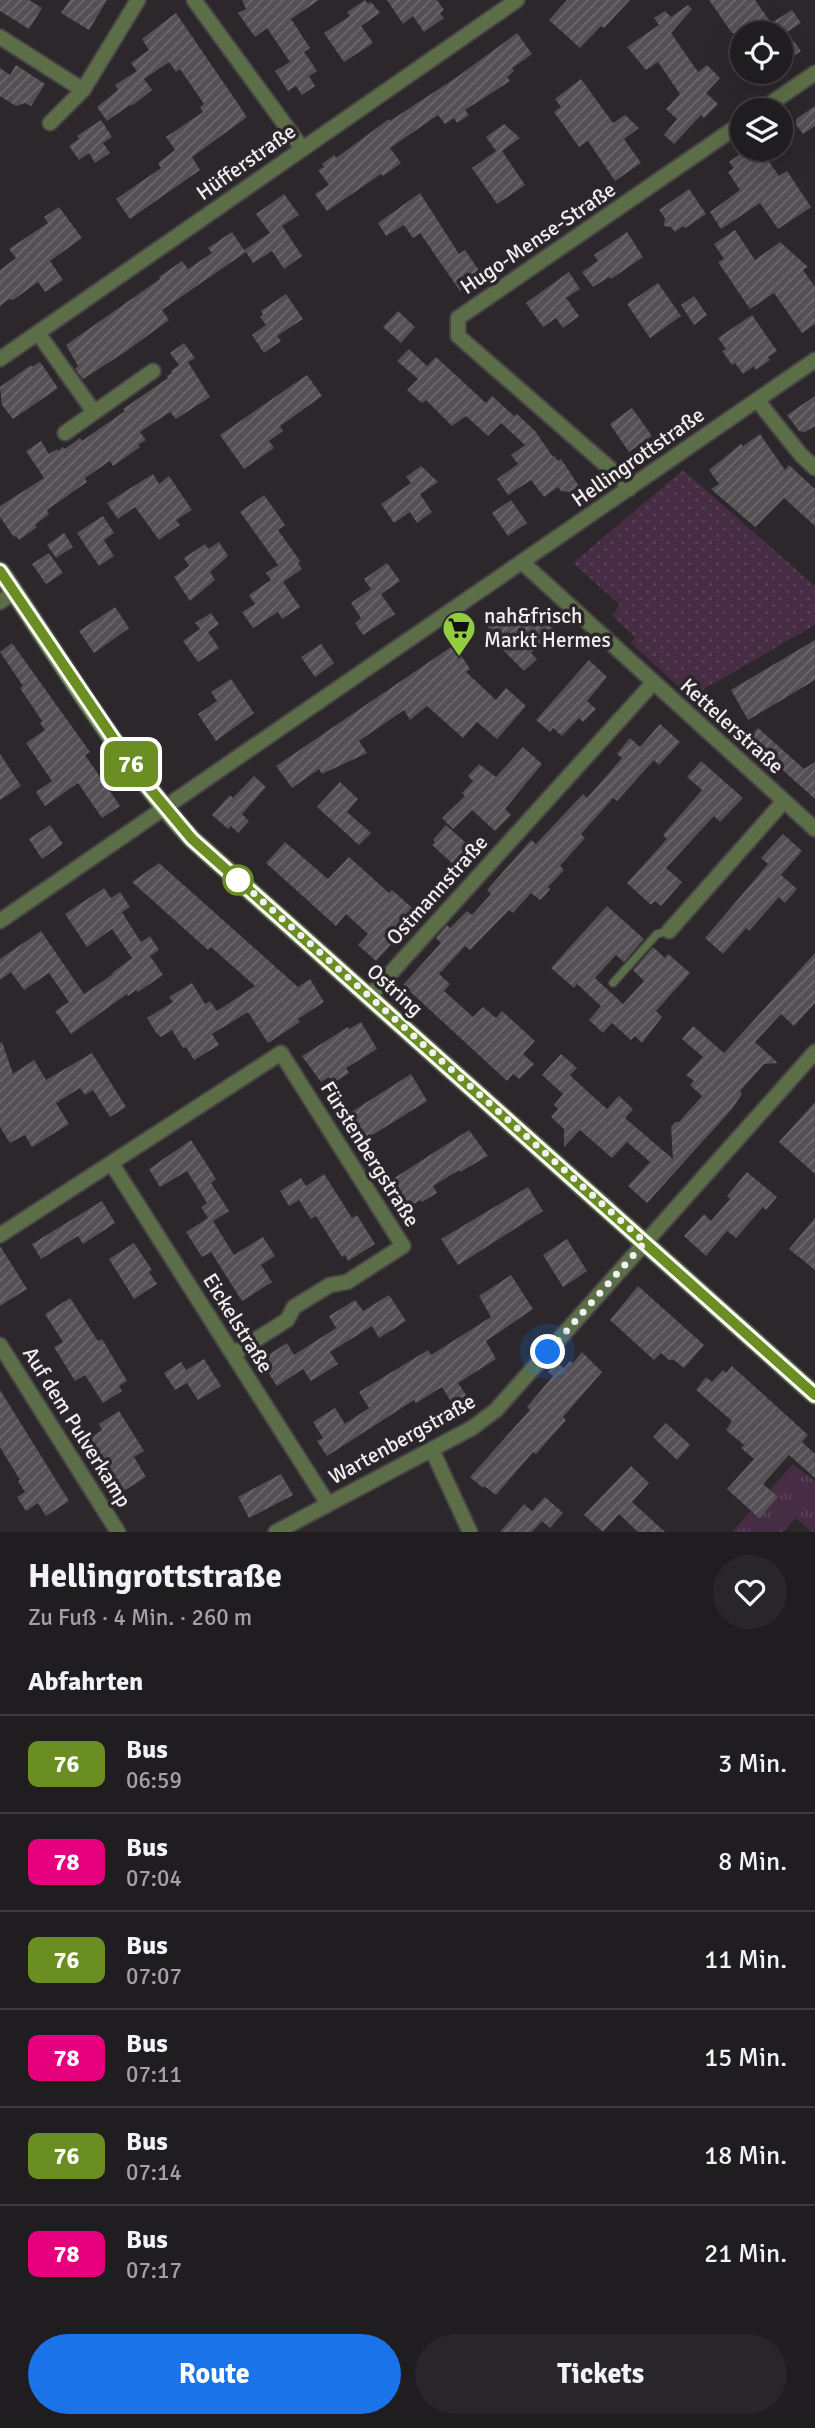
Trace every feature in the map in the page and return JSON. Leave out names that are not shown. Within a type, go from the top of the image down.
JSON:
[{"type":"street","points":[[50,123],[83,90],[138,0]]},
{"type":"street","points":[[194,0],[302,148]]},
{"type":"street","name":"Hüfferstraße","points":[[0,359],[517,0]]},
{"type":"street","points":[[0,37],[83,90]]},
{"type":"street","points":[[779,98],[815,73]]},
{"type":"street","name":"Hugo-Mense-Straße","points":[[629,489],[621,478],[458,336],[458,318],[730,131]]},
{"type":"street","points":[[37,333],[94,412]]},
{"type":"street","name":"Hellingrottstraße","points":[[0,921],[815,360]]},
{"type":"street","points":[[65,432],[153,371]]},
{"type":"street","points":[[757,400],[801,455],[815,468]]},
{"type":"street","name":"Kettelerstraße","points":[[523,563],[815,829]]},
{"type":"street","name":"Ostring","points":[[0,571],[7,597],[136,772],[192,839],[815,1395]]},
{"type":"street","name":"Kettelerstraße","points":[[537,811],[653,683]]},
{"type":"street","name":"Kettelerstraße","points":[[669,931],[784,801]]},
{"type":"street","name":"Ostmannstraße","points":[[369,997],[537,811]]},
{"type":"street","name":"Wartenbergstraße","points":[[276,1532],[472,1428],[496,1410],[815,1052]]},
{"type":"street","name":"Fürstenbergstraße","points":[[112,1164],[281,1053],[403,1246],[347,1282],[330,1285],[294,1307],[287,1320],[233,1354]]},
{"type":"street","points":[[0,1235],[112,1164]]},
{"type":"street","name":"Eickelstraße","points":[[112,1164],[328,1504]]},
{"type":"street","name":"Auf dem Pulverkamp","points":[[0,1345],[118,1532]]},
{"type":"street","points":[[432,1450],[470,1532]]},
{"type":"lane","points":[[613,983],[657,934],[669,931]]},
{"type":"green space","points":[[683,470],[815,586],[815,625],[690,697],[631,643],[635,637],[612,616],[620,605],[573,563]]},
{"type":"green space","points":[[793,1464],[815,1481],[815,1532],[811,1532],[796,1518],[783,1532],[732,1532]]},
{"type":"building","points":[[0,0],[29,0],[42,8],[29,29],[0,11]]},
{"type":"building","points":[[70,0],[107,0],[89,30],[61,13]]},
{"type":"building","points":[[242,0],[319,0],[291,19],[310,48],[304,52],[317,71],[309,76],[315,86],[302,95],[296,86],[288,91],[275,71],[290,62],[267,28],[255,37],[238,13],[246,9]]},
{"type":"building","points":[[365,0],[368,4],[371,2],[380,13],[361,26],[373,43],[344,62],[324,33],[350,16],[347,12]]},
{"type":"building","points":[[387,0],[437,0],[444,10],[440,13],[444,18],[424,32],[413,16],[403,24]]},
{"type":"building","points":[[567,0],[630,0],[604,28],[601,26],[580,48],[549,20]]},
{"type":"building","points":[[709,0],[755,0],[770,21],[730,21],[730,30]]},
{"type":"building","points":[[688,5],[692,9],[671,33],[698,72],[707,65],[720,78],[706,93],[718,104],[704,118],[701,115],[674,144],[664,135],[677,119],[666,109],[680,94],[658,62],[646,70],[627,47],[659,25],[654,18],[665,11],[671,17]]},
{"type":"building","points":[[792,10],[801,23],[793,28],[793,21],[774,21]]},
{"type":"building","points":[[176,13],[247,117],[192,157],[200,170],[130,219],[116,199],[161,168],[158,163],[175,150],[166,137],[203,112],[200,107],[204,104],[180,69],[176,72],[169,62],[144,79],[152,90],[133,105],[107,121],[97,107],[118,90],[115,85],[137,71],[131,63],[149,50],[142,39]]},
{"type":"building","points":[[517,33],[532,54],[512,68],[514,71],[507,77],[510,81],[465,110],[469,115],[457,123],[454,118],[445,124],[438,115],[390,148],[401,163],[327,211],[315,194],[329,185],[318,170],[324,167],[322,164],[334,155],[336,158],[389,119],[390,121],[457,77]]},
{"type":"building","points":[[793,40],[801,51],[793,56]]},
{"type":"building","points":[[16,65],[45,84],[31,106],[25,103],[16,106],[0,96],[0,68],[10,75]]},
{"type":"building","points":[[581,79],[613,123],[625,115],[639,128],[624,139],[641,163],[615,181],[588,141],[579,147],[554,112],[561,107],[555,99]]},
{"type":"building","points":[[815,106],[815,126],[803,134],[796,125],[796,119]]},
{"type":"building","points":[[101,120],[112,137],[103,143],[110,153],[95,163],[89,153],[79,160],[69,146],[79,139],[77,136]]},
{"type":"building","points":[[504,124],[520,138],[502,151],[525,185],[497,204],[472,168],[496,151],[486,137]]},
{"type":"building","points":[[768,161],[779,176],[787,171],[811,207],[778,229],[760,203],[721,229],[710,212],[740,190],[728,172],[734,168],[729,162]]},
{"type":"building","points":[[689,189],[706,214],[675,232],[671,227],[664,226],[665,218],[659,210]]},
{"type":"building","points":[[420,193],[459,254],[465,250],[482,275],[460,291],[420,233],[413,238],[404,225],[386,236],[378,223]]},
{"type":"building","points":[[284,194],[299,215],[282,226],[302,256],[284,269],[272,251],[253,263],[246,252],[162,310],[169,320],[83,379],[75,369],[78,366],[66,345],[182,261],[188,269],[212,253],[208,248],[232,232],[244,250],[270,233],[256,214]]},
{"type":"building","points":[[59,207],[82,238],[50,261],[63,280],[45,292],[38,282],[0,306],[0,270],[16,258],[9,249],[48,223],[44,217]]},
{"type":"building","points":[[735,230],[755,260],[780,242],[808,267],[803,270],[815,287],[815,324],[802,333],[774,293],[750,309],[718,262],[724,259],[714,244]]},
{"type":"building","points":[[627,232],[643,257],[611,279],[609,277],[593,287],[582,272],[598,261],[594,255]]},
{"type":"building","points":[[569,272],[580,289],[566,298],[579,316],[563,328],[556,318],[543,327],[526,303]]},
{"type":"building","points":[[658,283],[681,316],[650,338],[627,304]]},
{"type":"building","points":[[286,294],[303,319],[277,336],[281,341],[264,353],[252,335],[266,325],[260,317],[263,315],[261,311]]},
{"type":"building","points":[[694,296],[707,315],[694,325],[681,305]]},
{"type":"building","points":[[398,311],[415,327],[401,343],[383,327]]},
{"type":"building","points":[[752,315],[777,351],[756,370],[754,366],[743,374],[722,351],[726,349],[718,338]]},
{"type":"building","points":[[184,343],[195,358],[188,362],[210,397],[176,419],[170,412],[140,432],[146,440],[138,445],[140,447],[113,466],[110,461],[85,478],[87,482],[47,510],[49,514],[35,525],[37,527],[19,540],[14,537],[0,517],[0,506],[44,478],[26,451],[41,441],[49,454],[63,447],[65,449],[80,438],[82,441],[168,378],[171,371],[179,365],[170,353]]},
{"type":"building","points":[[409,349],[427,366],[436,357],[486,403],[492,396],[514,416],[517,414],[535,431],[553,457],[554,455],[558,461],[561,459],[584,494],[561,491],[558,487],[544,497],[531,480],[508,495],[497,479],[518,464],[511,455],[525,445],[501,423],[488,436],[466,416],[452,426],[426,400],[422,403],[417,399],[407,390],[418,379],[397,361]]},
{"type":"building","points":[[40,362],[58,388],[13,419],[2,405],[0,387],[31,365],[32,367]]},
{"type":"building","points":[[307,375],[322,396],[280,426],[283,431],[269,441],[274,448],[244,469],[220,435]]},
{"type":"building","points":[[815,396],[815,426],[805,432],[799,431],[787,415]]},
{"type":"building","points":[[632,408],[652,436],[629,452],[610,424]]},
{"type":"building","points":[[760,434],[785,470],[789,465],[815,489],[815,526],[784,498],[755,527],[711,489],[719,484],[709,470],[741,444],[743,446]]},
{"type":"building","points":[[421,466],[438,482],[420,494],[432,512],[417,523],[410,512],[394,523],[381,504],[411,483],[406,477]]},
{"type":"building","points":[[153,474],[159,484],[169,476],[192,510],[176,520],[180,525],[159,540],[135,507],[118,519],[107,503]]},
{"type":"building","points":[[264,495],[285,525],[278,530],[300,561],[298,563],[302,569],[283,582],[300,607],[282,619],[278,612],[253,628],[242,612],[255,604],[249,595],[271,580],[266,573],[278,565],[240,512]]},
{"type":"building","points":[[511,500],[527,523],[508,536],[492,513]]},
{"type":"building","points":[[103,516],[114,533],[104,540],[114,556],[99,566],[77,533]]},
{"type":"building","points":[[64,533],[73,547],[56,558],[47,545]]},
{"type":"building","points":[[219,542],[228,556],[210,572],[215,580],[190,601],[174,577],[189,566],[184,558],[205,544],[208,549]]},
{"type":"building","points":[[49,553],[63,573],[46,584],[32,564]]},
{"type":"building","points":[[387,563],[400,581],[381,594],[395,614],[363,635],[355,623],[361,618],[351,603],[371,589],[364,579]]},
{"type":"building","points":[[510,606],[520,619],[533,612],[556,631],[531,653],[537,659],[524,671],[501,648],[486,624]]},
{"type":"building","points":[[115,607],[129,628],[94,653],[79,631]]},
{"type":"building","points":[[211,613],[219,624],[208,632],[219,648],[198,662],[183,641],[200,629],[195,623]]},
{"type":"building","points":[[815,640],[815,680],[748,720],[731,690]]},
{"type":"building","points":[[12,643],[90,752],[85,755],[120,806],[102,818],[78,783],[45,806],[36,792],[52,781],[26,743],[45,730],[20,688],[23,686],[0,652]]},
{"type":"building","points":[[321,644],[334,663],[315,677],[301,657]]},
{"type":"building","points":[[454,645],[470,669],[466,672],[496,700],[506,688],[526,706],[497,739],[477,722],[463,738],[427,706],[410,720],[404,710],[359,741],[367,753],[322,774],[319,769],[292,788],[276,766]]},
{"type":"building","points":[[589,660],[607,677],[587,701],[596,709],[583,722],[579,718],[562,736],[553,728],[550,732],[536,720]]},
{"type":"building","points":[[231,679],[254,713],[216,741],[198,714],[217,701],[211,692]]},
{"type":"building","points":[[660,724],[680,742],[659,765],[654,760],[617,801],[613,798],[581,834],[585,838],[560,866],[564,870],[548,887],[550,889],[546,894],[540,900],[531,893],[513,913],[509,910],[470,950],[465,946],[439,974],[450,984],[444,991],[473,1017],[483,1007],[496,1018],[502,1011],[535,1041],[523,1054],[534,1064],[519,1079],[513,1074],[507,1081],[403,985],[441,943],[436,938],[447,925],[450,928],[467,911],[472,915],[491,894],[487,890],[531,840],[536,844],[583,794],[587,798],[622,758],[617,754],[630,738],[640,747]]},
{"type":"building","points":[[758,728],[804,769],[815,762],[815,799],[748,739]]},
{"type":"building","points":[[523,747],[542,764],[505,809],[511,815],[495,831],[472,810],[453,829],[442,818],[465,796],[462,793],[473,781],[468,776],[479,764],[496,777]]},
{"type":"building","points":[[0,754],[21,786],[0,800]]},
{"type":"building","points":[[701,761],[743,798],[720,822],[714,816],[666,868],[682,882],[661,906],[655,901],[651,905],[627,883],[667,839],[663,835],[702,790],[687,777]]},
{"type":"building","points":[[254,776],[266,787],[242,814],[249,821],[238,833],[231,826],[228,829],[212,815],[230,795],[233,798]]},
{"type":"building","points":[[340,782],[358,799],[347,812],[371,833],[359,845],[317,807]]},
{"type":"building","points":[[50,825],[63,844],[42,859],[29,839]]},
{"type":"building","points":[[446,825],[476,852],[462,868],[456,862],[453,864],[432,845]]},
{"type":"building","points":[[783,834],[802,851],[781,875],[797,889],[785,903],[779,897],[749,931],[746,928],[723,954],[705,938],[768,864],[761,858]]},
{"type":"building","points":[[285,842],[328,879],[349,857],[389,893],[392,890],[419,914],[376,961],[358,945],[368,934],[346,914],[336,926],[266,863]]},
{"type":"building","points":[[159,863],[298,987],[310,979],[324,1002],[268,1043],[248,1012],[212,1034],[219,1045],[194,1060],[172,1030],[161,1037],[157,1034],[147,1018],[173,1002],[169,997],[192,983],[205,1004],[210,1001],[217,1011],[255,986],[211,947],[208,950],[132,882]]},
{"type":"building","points":[[104,888],[111,898],[120,892],[130,907],[122,912],[141,942],[150,936],[159,950],[150,956],[163,975],[138,992],[136,990],[128,996],[127,994],[71,1034],[55,1011],[69,1002],[49,973],[24,990],[11,972],[0,980],[0,959],[41,931],[84,994],[132,958],[112,929],[87,947],[65,914]]},
{"type":"building","points":[[607,906],[644,939],[624,962],[616,955],[595,978],[623,1004],[644,981],[633,970],[653,947],[665,958],[668,954],[690,973],[656,1011],[662,1017],[642,1043],[635,1036],[631,1040],[612,1023],[603,1033],[589,1020],[601,1006],[577,984],[574,988],[551,968]]},
{"type":"building","points":[[815,953],[815,1003],[794,1026],[781,1014],[755,1042],[778,1063],[764,1064],[740,1091],[742,1094],[732,1109],[647,1203],[628,1186],[650,1162],[627,1142],[612,1158],[580,1130],[564,1147],[564,1129],[551,1117],[558,1109],[554,1105],[563,1094],[542,1075],[561,1054],[577,1068],[570,1075],[576,1081],[607,1109],[619,1096],[633,1109],[625,1118],[673,1159],[671,1127],[675,1122],[679,1122],[702,1096],[690,1085],[694,1081],[686,1075],[703,1057],[682,1039],[693,1026],[724,1053]]},
{"type":"building","points":[[361,1022],[377,1049],[346,1068],[349,1073],[333,1083],[329,1077],[321,1082],[302,1056],[348,1027],[349,1029]]},
{"type":"building","points":[[2,1042],[13,1074],[34,1060],[46,1080],[92,1053],[126,1107],[110,1117],[93,1090],[85,1095],[80,1088],[56,1103],[69,1124],[32,1147],[25,1135],[10,1143],[0,1127]]},
{"type":"building","points":[[411,1074],[427,1101],[358,1144],[342,1118]]},
{"type":"building","points":[[815,1102],[815,1174],[779,1142]]},
{"type":"building","points":[[469,1130],[488,1156],[433,1186],[437,1193],[402,1212],[385,1184]]},
{"type":"building","points":[[191,1140],[216,1179],[211,1183],[229,1211],[213,1221],[234,1255],[263,1237],[275,1256],[261,1265],[272,1282],[242,1301],[211,1252],[202,1257],[186,1232],[208,1218],[201,1207],[207,1203],[187,1171],[160,1187],[149,1169]]},
{"type":"building","points":[[747,1172],[777,1197],[766,1210],[763,1207],[736,1238],[727,1231],[706,1256],[684,1236],[704,1214],[711,1221],[730,1199],[727,1196]]},
{"type":"building","points":[[324,1174],[352,1218],[357,1215],[375,1244],[348,1261],[345,1255],[342,1257],[316,1216],[311,1219],[299,1200],[289,1206],[280,1191],[301,1178],[306,1186]]},
{"type":"building","points":[[528,1187],[543,1211],[458,1265],[441,1239]]},
{"type":"building","points":[[102,1201],[115,1223],[83,1244],[78,1236],[41,1259],[32,1244]]},
{"type":"building","points":[[815,1218],[815,1270],[789,1249]]},
{"type":"building","points":[[567,1239],[587,1271],[563,1287],[543,1255]]},
{"type":"building","points":[[134,1243],[152,1270],[149,1272],[157,1284],[134,1299],[109,1259]]},
{"type":"building","points":[[0,1246],[27,1289],[0,1306]]},
{"type":"building","points":[[511,1275],[533,1309],[486,1341],[496,1359],[458,1383],[472,1404],[458,1413],[442,1387],[416,1403],[414,1400],[327,1456],[317,1441],[323,1438],[313,1422],[335,1408],[345,1424],[369,1408],[359,1392],[428,1350],[431,1355],[491,1317],[479,1296]]},
{"type":"building","points":[[638,1286],[704,1345],[684,1368],[661,1353],[654,1360],[610,1320]]},
{"type":"building","points":[[389,1295],[406,1321],[379,1338],[372,1326],[330,1352],[338,1364],[311,1381],[303,1369],[277,1386],[260,1360],[287,1343],[294,1355],[336,1328],[329,1316],[355,1300],[363,1311]]},
{"type":"building","points":[[70,1298],[98,1341],[102,1339],[127,1381],[119,1386],[122,1391],[103,1403],[85,1375],[75,1381],[54,1347],[63,1342],[45,1314]]},
{"type":"building","points":[[582,1352],[602,1372],[563,1417],[566,1420],[536,1454],[533,1452],[496,1495],[484,1486],[483,1488],[470,1477],[530,1410],[527,1407],[553,1376],[548,1372],[557,1362],[564,1368],[570,1361],[573,1363]]},
{"type":"building","points":[[204,1359],[221,1386],[198,1400],[187,1383],[175,1390],[164,1373],[181,1362],[186,1370]]},
{"type":"building","points":[[732,1366],[808,1435],[802,1442],[815,1454],[815,1478],[789,1455],[763,1484],[778,1497],[759,1518],[727,1489],[754,1459],[741,1448],[744,1445],[726,1430],[732,1421],[696,1390],[706,1377],[712,1382],[723,1370],[726,1373]]},
{"type":"building","points":[[0,1390],[69,1501],[46,1516],[38,1503],[26,1511],[17,1497],[25,1492],[0,1447]]},
{"type":"building","points":[[119,1411],[144,1451],[134,1457],[146,1477],[122,1492],[88,1439],[102,1430],[99,1424]]},
{"type":"building","points":[[666,1423],[690,1445],[677,1460],[653,1437]]},
{"type":"building","points":[[631,1466],[649,1483],[632,1502],[665,1532],[638,1532],[619,1514],[603,1532],[584,1515]]},
{"type":"building","points":[[281,1474],[293,1495],[249,1518],[238,1497]]},
{"type":"building","points":[[545,1497],[563,1513],[550,1528],[542,1521],[532,1532],[500,1532],[524,1504],[532,1511]]},
{"type":"bus line","name":"76","points":[[0,571],[136,772],[192,839],[815,1395]]},
{"type":"place","name":"nah&frisch Markt Hermes","points":[[459,658]]},
{"type":"route","points":[[238,880],[232,874],[645,1242],[548,1352]]}]
